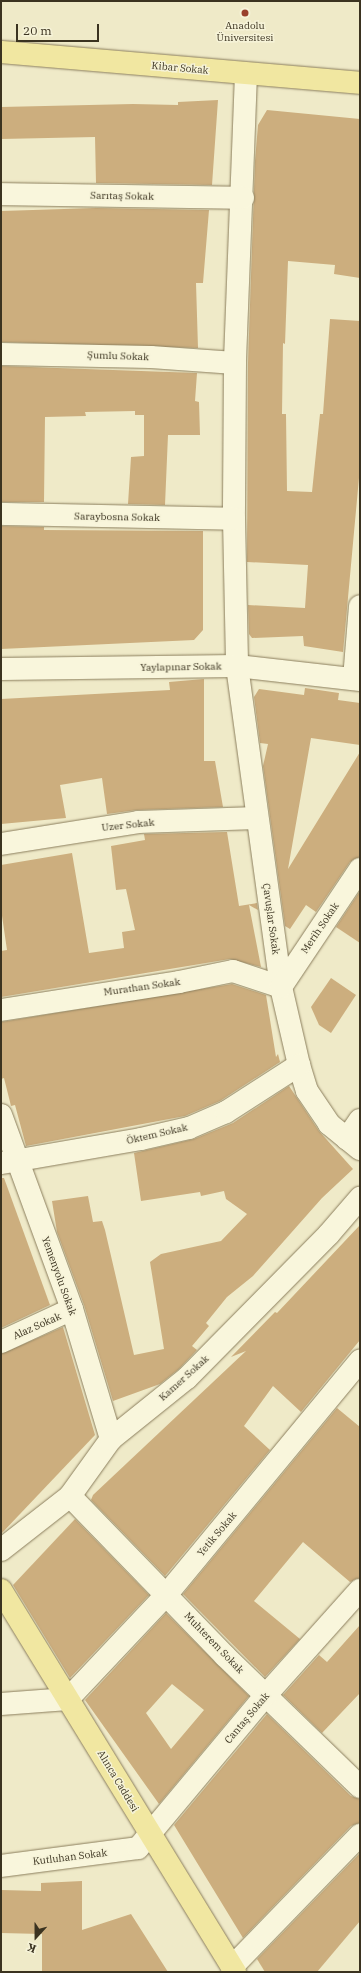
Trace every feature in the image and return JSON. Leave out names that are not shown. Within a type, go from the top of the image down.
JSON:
[{"type":"main road","name":"Kibar Sokak","points":[[1,52],[246,74],[360,82]]},
{"type":"main road","name":"Alınca Caddesi","points":[[1,1590],[68,1699],[144,1841],[233,1969]]},
{"type":"street","name":"Çavuşlar Sokak","points":[[246,74],[235,362],[234,519],[237,666],[281,987],[299,1065],[307,1092],[329,1124],[354,1144]]},
{"type":"street","name":"Sarıtaş Sokak","points":[[1,194],[242,198]]},
{"type":"street","name":"Şumlu Sokak","points":[[1,354],[144,357],[235,362]]},
{"type":"street","name":"Saraybosna Sokak","points":[[1,514],[234,519]]},
{"type":"street","points":[[357,680],[360,606]]},
{"type":"street","name":"Yaylapınar Sokak","points":[[1,669],[237,666],[357,680]]},
{"type":"street","name":"Uzer Sokak","points":[[1,844],[138,822],[257,818]]},
{"type":"street","name":"Merih Sokak","points":[[281,987],[360,869]]},
{"type":"street","name":"Murathan Sokak","points":[[1,1010],[180,982],[233,971],[281,987]]},
{"type":"street","name":"Öktem Sokak","points":[[9,1162],[142,1139],[190,1128],[226,1112],[299,1065]]},
{"type":"street","name":"Yemenyolu Sokak","points":[[1,1115],[9,1162],[72,1310],[111,1439]]},
{"type":"street","points":[[354,1144],[360,1120]]},
{"type":"street","name":"Kamer Sokak","points":[[1,1550],[70,1496],[111,1439],[187,1378],[330,1234],[360,1198]]},
{"type":"street","name":"Alaz Sokak","points":[[1,1342],[72,1310]]},
{"type":"street","name":"Yetik Sokak","points":[[68,1699],[167,1594],[360,1361]]},
{"type":"street","name":"Muhterem Sokak","points":[[70,1496],[266,1695],[360,1787]]},
{"type":"street","name":"Cantaş Sokak","points":[[144,1841],[266,1695],[360,1590]]},
{"type":"street","points":[[1,1704],[68,1699]]},
{"type":"street","points":[[233,1969],[360,1836]]},
{"type":"street","name":"Kutluhan Sokak","points":[[1,1866],[144,1841]]},
{"type":"building","points":[[218,100],[212,185],[96,183],[95,137],[1,139],[1,107],[133,104],[178,105],[178,102]]},
{"type":"building","points":[[267,110],[360,119],[360,278],[334,274],[335,265],[288,261],[285,344],[283,343],[282,414],[286,414],[287,491],[312,492],[320,414],[323,414],[330,319],[360,321],[360,467],[343,652],[304,646],[303,636],[252,638],[249,634],[248,605],[305,608],[308,565],[247,562],[248,363],[255,161],[258,125]]},
{"type":"building","points":[[96,208],[209,210],[203,283],[196,283],[198,348],[1,342],[1,211]]},
{"type":"building","points":[[1,366],[197,373],[195,401],[199,402],[200,435],[168,435],[165,505],[128,504],[131,457],[144,456],[144,415],[135,415],[135,411],[85,412],[86,416],[45,417],[44,502],[1,502]]},
{"type":"building","points":[[1,526],[44,527],[44,530],[203,531],[203,630],[194,640],[1,649]]},
{"type":"building","points":[[204,679],[204,761],[215,761],[223,807],[137,810],[107,814],[102,778],[60,785],[66,818],[1,824],[1,699],[170,690],[169,682]]},
{"type":"building","points":[[305,688],[339,693],[338,700],[360,703],[360,745],[311,738],[288,869],[360,752],[360,857],[350,862],[316,912],[306,905],[290,929],[285,926],[263,766],[268,744],[260,743],[254,697],[259,689],[304,695]]},
{"type":"building","points":[[227,832],[239,906],[257,903],[258,910],[249,905],[261,967],[230,959],[1,997],[1,951],[7,950],[1,909],[1,865],[72,853],[89,953],[124,948],[122,932],[135,930],[126,889],[116,890],[111,846],[145,840],[144,834]]},
{"type":"building","points":[[360,891],[360,943],[336,927]]},
{"type":"building","points":[[331,978],[356,995],[331,1033],[319,1025],[311,1007]]},
{"type":"building","points":[[232,984],[266,995],[276,1057],[278,1054],[280,1062],[220,1101],[185,1116],[26,1146],[15,1105],[11,1106],[4,1078],[1,1079],[1,1022]]},
{"type":"building","points":[[289,1086],[319,1131],[353,1169],[322,1198],[253,1276],[227,1297],[206,1323],[209,1326],[192,1346],[197,1350],[179,1369],[160,1384],[113,1401],[84,1305],[57,1232],[52,1201],[88,1196],[93,1222],[102,1221],[105,1230],[134,1355],[164,1349],[150,1262],[161,1254],[221,1241],[247,1214],[226,1199],[224,1191],[201,1196],[200,1192],[141,1201],[134,1153],[194,1139],[233,1123]]},
{"type":"building","points":[[1,1178],[4,1178],[50,1305],[1,1328]]},
{"type":"building","points":[[360,1225],[360,1340],[301,1412],[273,1386],[244,1426],[270,1450],[165,1576],[91,1500],[93,1495],[246,1351],[231,1357],[275,1312],[277,1313]]},
{"type":"building","points":[[63,1327],[95,1435],[1,1534],[1,1354]]},
{"type":"building","points":[[337,1408],[360,1427],[360,1578],[350,1582],[303,1542],[254,1601],[300,1639],[265,1677],[183,1594]]},
{"type":"building","points":[[75,1519],[149,1595],[70,1678],[13,1585]]},
{"type":"building","points":[[166,1613],[249,1696],[159,1804],[85,1700]],"holes":[[[172,1684],[204,1710],[171,1749],[146,1713]]]},
{"type":"building","points":[[360,1625],[360,1693],[322,1733],[283,1695],[319,1655],[327,1662]]},
{"type":"building","points":[[267,1714],[351,1796],[360,1799],[360,1823],[351,1826],[243,1938],[174,1825]]},
{"type":"building","points":[[360,1853],[360,1921],[317,1972],[265,1972],[257,1959]]},
{"type":"building","points":[[82,1881],[82,1930],[131,1914],[168,1972],[42,1972],[42,1934],[1,1933],[1,1890],[41,1891],[41,1883]]},
{"type":"place","name":"Anadolu Üniversitesi","points":[[245,13]]}]
